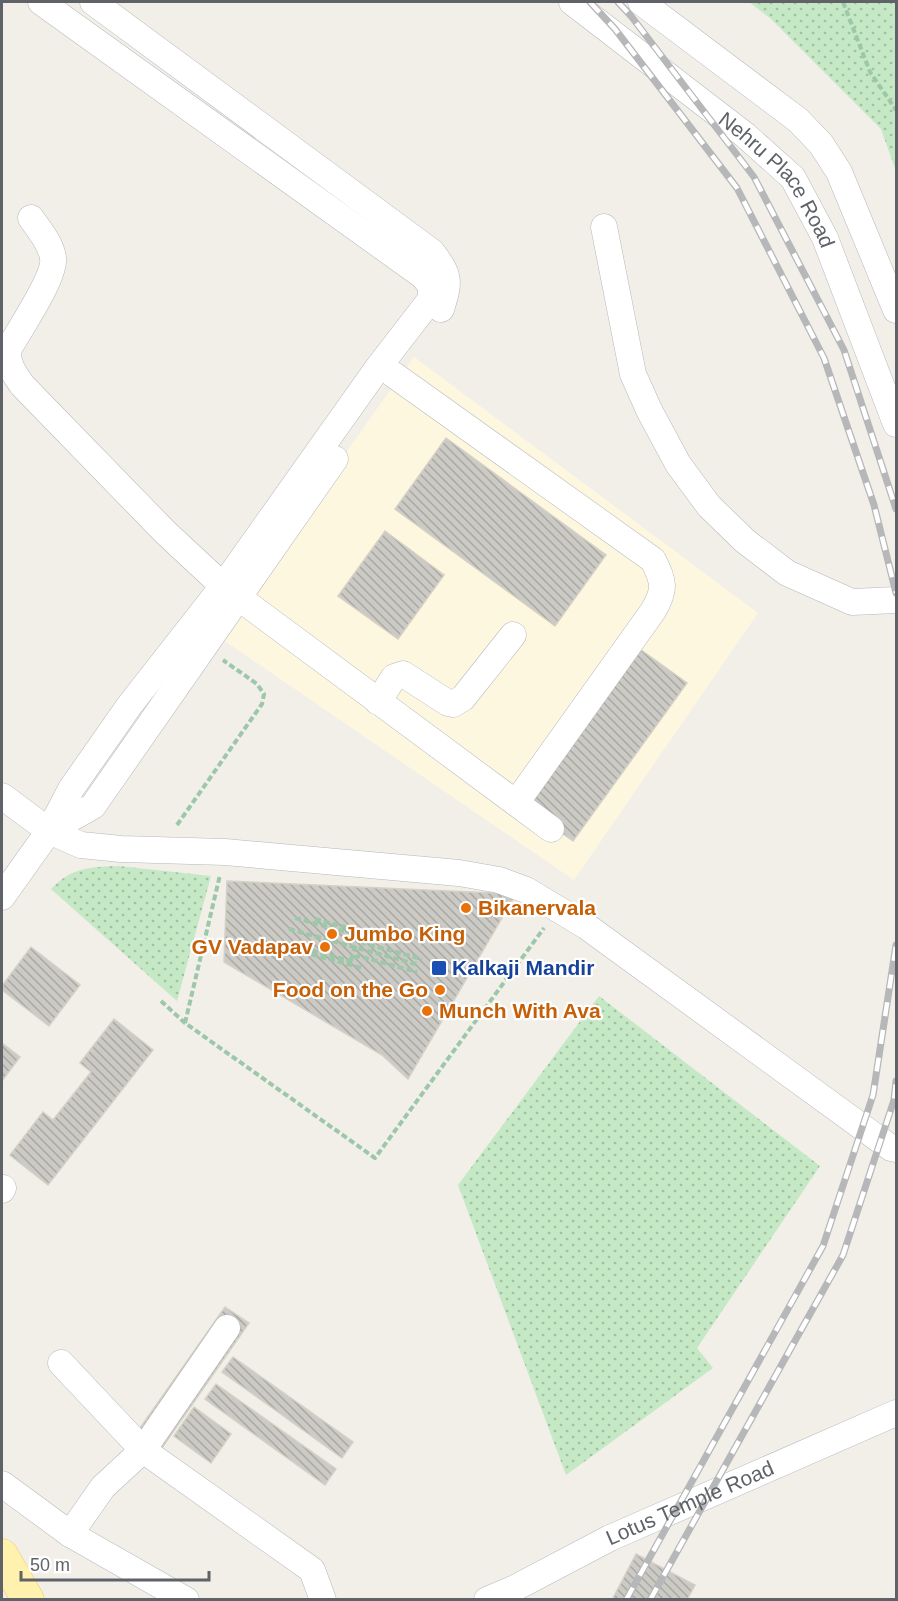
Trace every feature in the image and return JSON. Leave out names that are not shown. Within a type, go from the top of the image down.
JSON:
[{"type":"main road","points":[[2,1555],[28,1599]]},
{"type":"street","points":[[41,2],[423,276],[431,286],[431,298],[377,369],[231,592],[193,663],[93,806],[49,831]]},
{"type":"street","points":[[2,897],[49,831],[71,789],[129,706],[190,631],[231,592],[440,313],[447,289],[446,271],[432,252],[93,2]]},
{"type":"street","name":"Nehru Place Road","points":[[572,2],[745,135],[793,178],[825,238],[897,424]]},
{"type":"street","name":"Nehru Place Road","points":[[641,2],[798,120],[821,144],[839,172],[851,197],[897,310]]},
{"type":"street","points":[[31,218],[50,247],[54,261],[50,278],[8,350],[7,360],[14,373],[165,532],[231,592],[551,829]]},
{"type":"street","points":[[604,227],[633,374],[678,464],[709,506],[745,541],[787,573],[852,602],[897,600]]},
{"type":"street","points":[[394,375],[653,560],[663,580],[661,597],[653,611],[516,803]]},
{"type":"street","points":[[378,702],[394,677],[403,674],[448,703],[458,702],[464,698],[513,635]]},
{"type":"street","points":[[2,796],[49,831],[81,845],[225,852],[459,873],[508,883],[526,890],[558,908],[682,995],[891,1148],[897,1149]]},
{"type":"street","points":[[70,1534],[103,1487],[143,1450],[227,1328]]},
{"type":"street","points":[[61,1363],[143,1450],[312,1570],[323,1599]]},
{"type":"street","name":"Lotus Temple Road","points":[[487,1599],[513,1594],[610,1539],[897,1413]]},
{"type":"street","points":[[2,1484],[70,1534],[186,1599]]},
{"type":"path","points":[[843,2],[870,72],[897,110]]},
{"type":"path","points":[[160,850],[262,704],[264,694],[257,684],[218,657],[193,663]]},
{"type":"path","points":[[185,1023],[225,852]]},
{"type":"path","points":[[161,1001],[185,1023],[375,1158],[558,908]]},
{"type":"path","points":[[295,918],[356,934],[363,943],[422,959]]},
{"type":"path","points":[[315,919],[375,935]]},
{"type":"path","points":[[290,929],[419,965]]},
{"type":"path","points":[[348,960],[355,948],[356,934]]},
{"type":"path","points":[[286,944],[348,960],[358,956],[417,972]]},
{"type":"path","points":[[303,952],[362,968]]},
{"type":"shaded area","points":[[414,357],[758,613],[574,880],[216,635]]},
{"type":"green space","points":[[749,2],[896,2],[896,171],[881,129],[770,18]]},
{"type":"green space","points":[[119,866],[211,876],[177,1001],[51,889],[74,872]]},
{"type":"green space","points":[[599,996],[820,1166],[697,1348],[713,1368],[566,1475],[458,1185]]},
{"type":"building","points":[[446,438],[606,555],[555,626],[395,509]]},
{"type":"building","points":[[385,531],[444,575],[398,639],[338,596]]},
{"type":"building","points":[[637,647],[687,683],[573,841],[522,805]]},
{"type":"building","points":[[227,881],[516,894],[408,1079],[382,1055],[224,962]]},
{"type":"building","points":[[31,947],[80,985],[49,1026],[2,990],[2,986]]},
{"type":"building","points":[[114,1019],[153,1050],[48,1185],[10,1155],[43,1112],[53,1120],[91,1072],[80,1063]]},
{"type":"building","points":[[2,1043],[20,1057],[2,1081]]},
{"type":"building","points":[[225,1307],[249,1323],[157,1455],[133,1438]]},
{"type":"building","points":[[233,1357],[353,1442],[342,1458],[222,1372]]},
{"type":"building","points":[[216,1384],[336,1469],[325,1485],[205,1399]]},
{"type":"building","points":[[194,1407],[231,1434],[211,1463],[174,1436]]},
{"type":"building","points":[[636,1554],[695,1585],[687,1600],[612,1600]]},
{"type":"railway","points":[[590,2],[615,29],[737,188],[824,358],[874,505],[896,593]]},
{"type":"railway","points":[[618,2],[754,177],[844,350],[896,509]]},
{"type":"railway","points":[[626,1600],[823,1246],[873,1095],[896,945]]},
{"type":"railway","points":[[650,1600],[843,1255],[894,1100],[896,1081]]},
{"type":"place","name":"Bikanervala","points":[[466,908]]},
{"type":"place","name":"Jumbo King","points":[[332,934]]},
{"type":"place","name":"GV Vadapav","points":[[325,947]]},
{"type":"place","name":"Kalkaji Mandir","points":[[439,968]]},
{"type":"place","name":"Food on the Go","points":[[440,990]]},
{"type":"place","name":"Munch With Ava","points":[[427,1011]]}]
